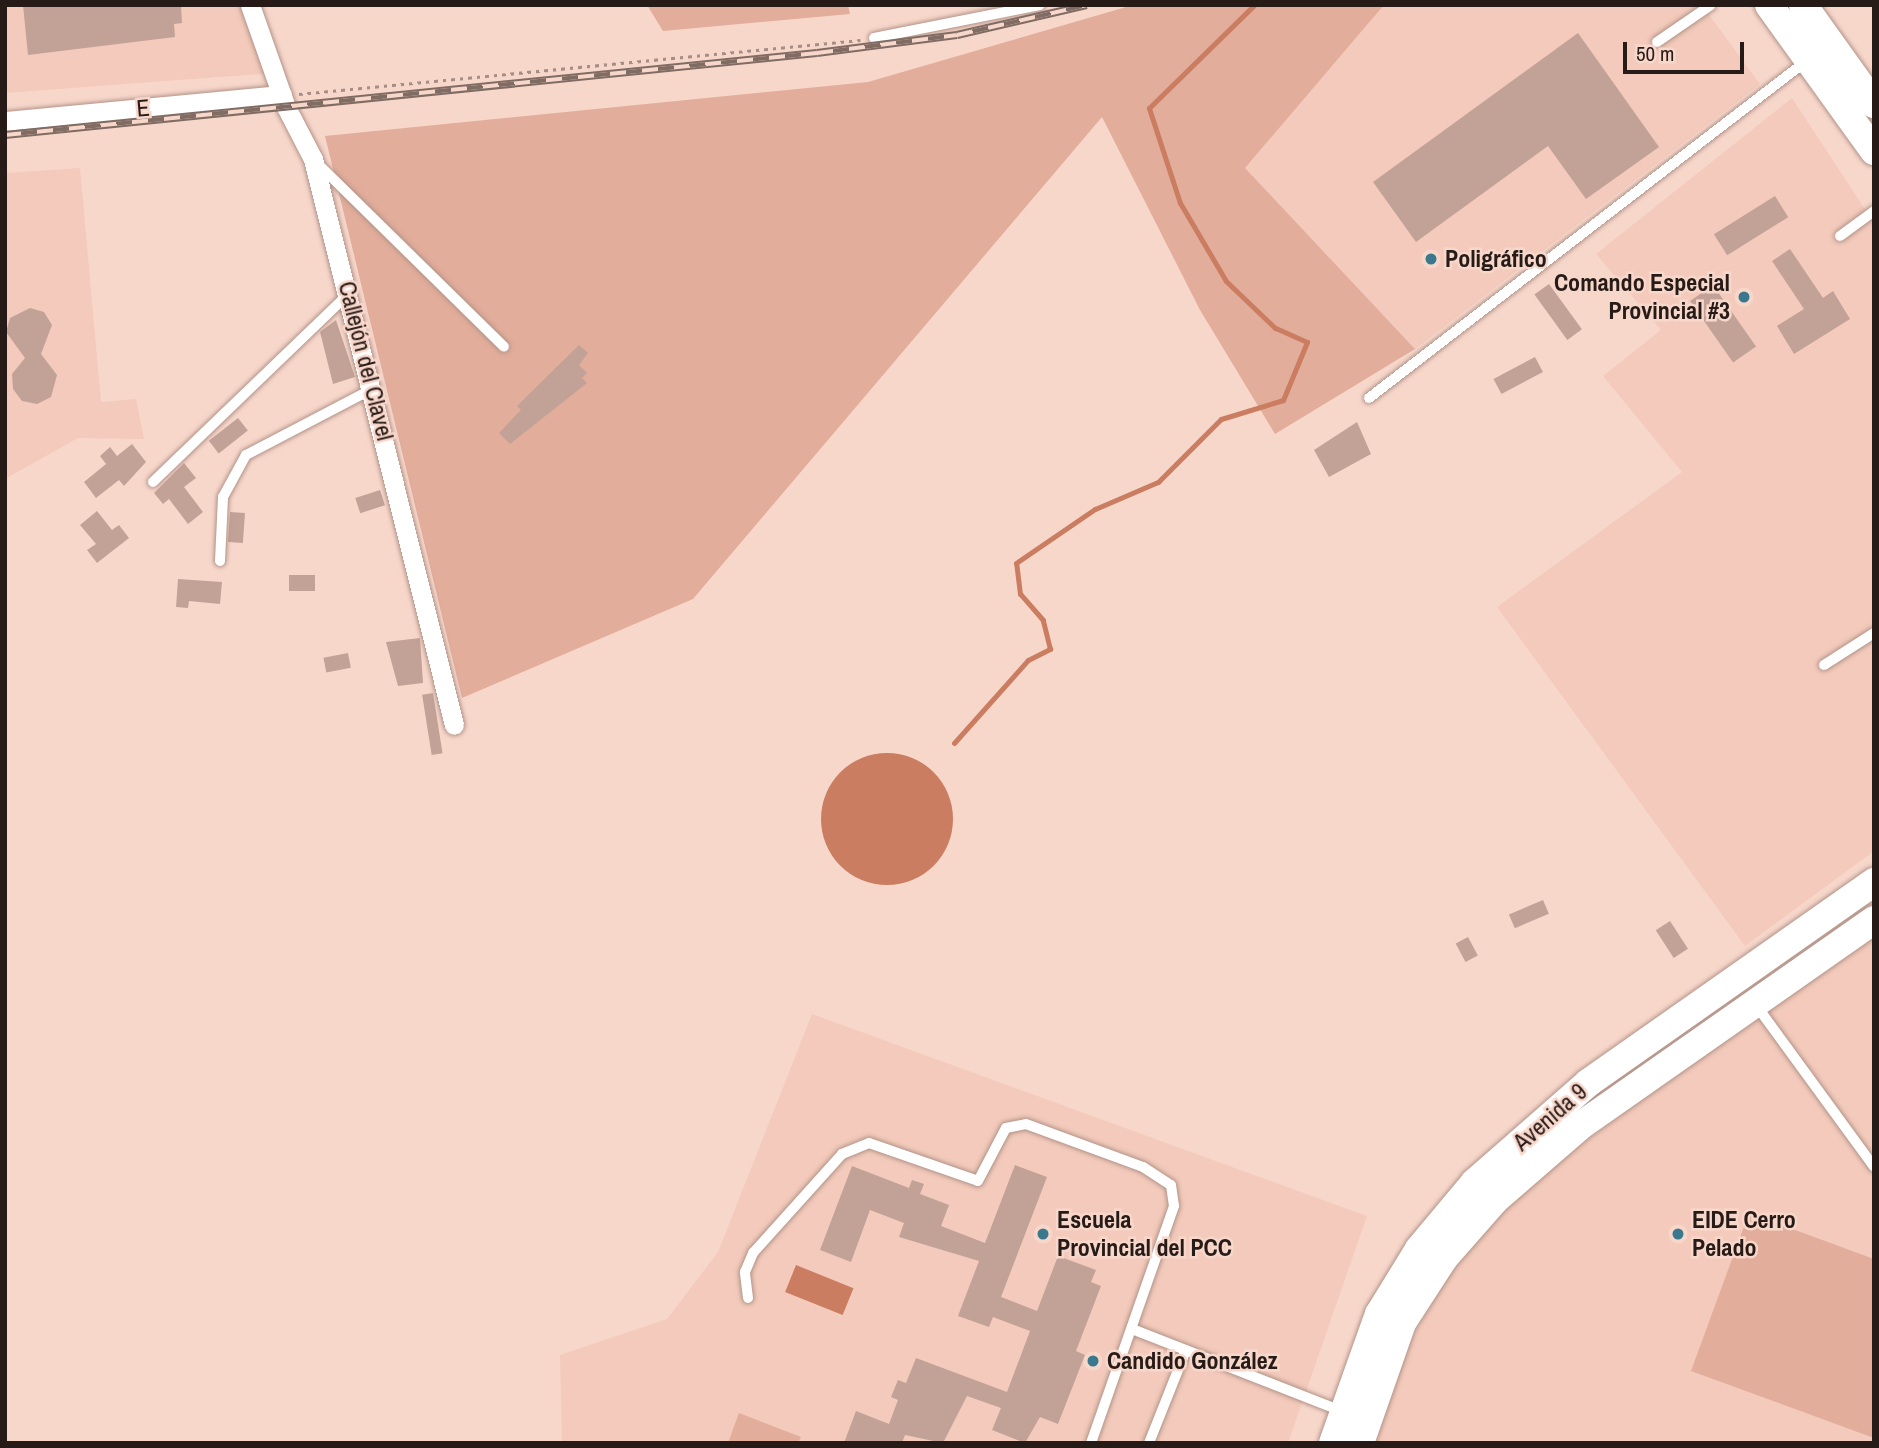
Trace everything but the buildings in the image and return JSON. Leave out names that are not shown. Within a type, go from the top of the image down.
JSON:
[{"type":"street","name":"Callejón del Clavel","points":[[250,5],[282,96],[313,159],[350,292],[454,725]]},
{"type":"street","points":[[1769,5],[1874,151]]},
{"type":"street","points":[[1803,5],[1874,104]]},
{"type":"street","name":"E","points":[[5,121],[282,96]]},
{"type":"street","name":"Avenida 9","points":[[1358,1425],[1379,1314],[1419,1249],[1475,1182],[1588,1083],[1874,882]]},
{"type":"street","name":"Avenida 9","points":[[1333,1443],[1358,1425],[1402,1323],[1444,1258],[1495,1200],[1580,1126],[1874,920]]},
{"type":"street","points":[[1737,978],[1756,1004]]},
{"type":"lane","points":[[874,38],[1040,5]]},
{"type":"lane","points":[[1657,42],[1711,5]]},
{"type":"lane","points":[[1369,398],[1809,59]]},
{"type":"lane","points":[[313,159],[504,346]]},
{"type":"lane","points":[[1840,236],[1874,211]]},
{"type":"lane","points":[[153,482],[350,292]]},
{"type":"lane","points":[[220,561],[223,498],[246,455],[372,388]]},
{"type":"lane","points":[[1824,665],[1874,633]]},
{"type":"lane","points":[[1756,1004],[1874,1167]]},
{"type":"lane","points":[[748,1298],[745,1272],[753,1253],[842,1154],[869,1143],[978,1181],[1006,1128],[1026,1124],[1143,1167],[1171,1185],[1174,1206],[1091,1443]]},
{"type":"lane","points":[[1132,1329],[1358,1425]]},
{"type":"lane","points":[[1149,1443],[1186,1350]]},
{"type":"path","points":[[282,96],[874,38]]},
{"type":"shaded area","points":[[5,5],[250,5],[274,73],[5,93]]},
{"type":"shaded area","points":[[647,5],[848,5],[850,14],[663,31]]},
{"type":"shaded area","points":[[1133,5],[1384,5],[1245,168],[1415,349],[1275,434],[1200,310],[1102,117],[693,599],[462,698],[325,136],[868,82]]},
{"type":"shaded area","name":"Poligráfico","points":[[1384,5],[1702,5],[1760,84],[1415,349],[1245,168]]},
{"type":"shaded area","points":[[1792,98],[1874,223],[1874,851],[1745,946],[1497,607],[1682,472],[1603,376],[1661,330],[1596,254]]},
{"type":"shaded area","points":[[80,168],[101,402],[136,399],[144,439],[78,438],[5,479],[5,173]]},
{"type":"shaded area","points":[[887,753],[912,758],[934,772],[948,794],[953,819],[948,844],[934,866],[912,880],[887,885],[862,880],[840,866],[826,844],[821,819],[826,794],[840,772],[862,758]]},
{"type":"shaded area","name":"EIDE Cerro Pelado","points":[[1874,933],[1874,1443],[1374,1443],[1402,1356],[1444,1282],[1522,1187]]},
{"type":"shaded area","name":"Escuela Provincial del PCC","points":[[812,1014],[1367,1216],[1288,1443],[562,1443],[560,1355],[667,1319],[718,1252]]},
{"type":"shaded area","points":[[1749,1213],[1874,1259],[1874,1438],[1691,1371]]},
{"type":"shaded area","points":[[796,1265],[853,1288],[843,1315],[785,1292]]},
{"type":"shaded area","points":[[739,1413],[801,1437],[798,1443],[728,1443]]},
{"type":"waterway","points":[[954,743],[1028,660],[1050,649],[1043,620],[1020,594],[1016,563],[1095,509],[1158,482],[1221,419],[1283,400],[1307,342],[1275,328],[1226,281],[1180,203],[1149,108],[1254,5]]},
{"type":"railway","points":[[5,135],[817,53],[957,35],[1087,5]]},
{"type":"place","name":"Poligráfico","points":[[1431,259]]},
{"type":"place","name":"Comando Especial Provincial #3","points":[[1744,297]]},
{"type":"place","name":"Escuela Provincial del PCC","points":[[1043,1234]]},
{"type":"place","name":"EIDE Cerro Pelado","points":[[1678,1234]]},
{"type":"place","name":"Candido González","points":[[1093,1361]]}]
